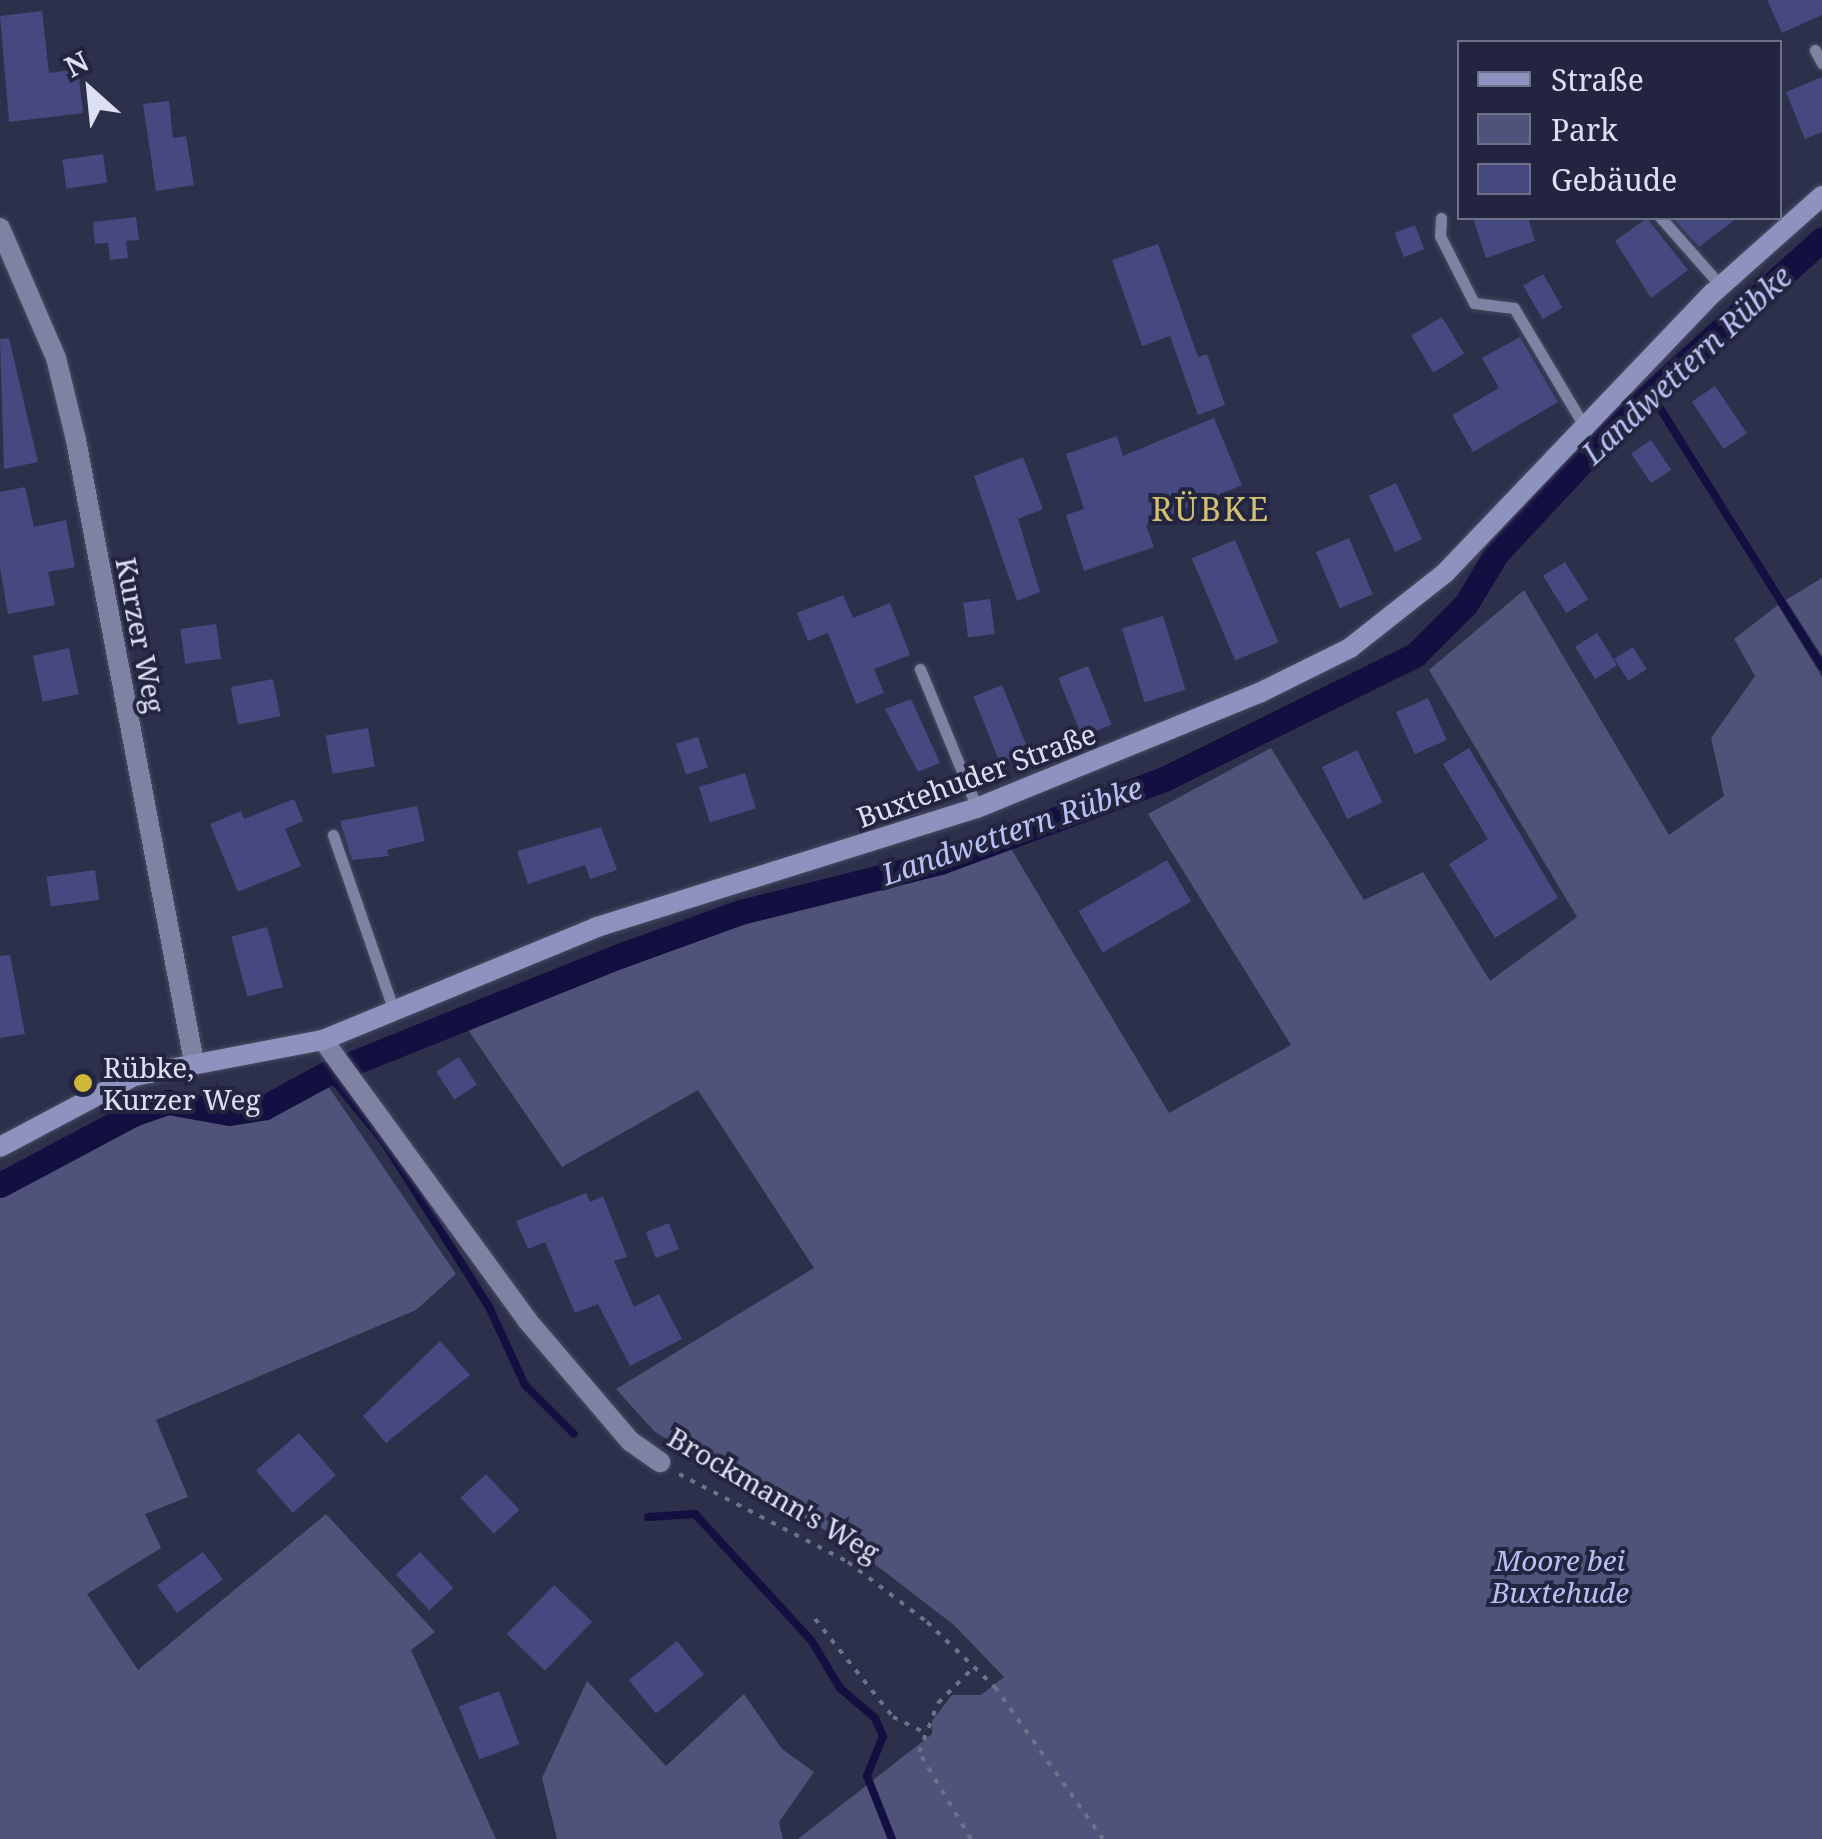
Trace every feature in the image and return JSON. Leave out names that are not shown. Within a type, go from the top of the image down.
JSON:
[{"type":"street","name":"Buxtehuder Straße","points":[[0,1146],[134,1076],[194,1062],[329,1047],[394,1010],[597,927],[977,808],[1259,693],[1350,648],[1445,573],[1583,424],[1721,286],[1822,196]]},
{"type":"street","name":"Kurzer Weg","points":[[0,228],[56,358],[76,440],[194,1062]]},
{"type":"street","name":"Brockmann's Weg","points":[[329,1047],[527,1320],[630,1441],[660,1462]]},
{"type":"lane","points":[[1815,50],[1822,63]]},
{"type":"lane","points":[[1441,218],[1440,236],[1474,303],[1514,308],[1583,424]]},
{"type":"lane","points":[[1663,220],[1721,286]]},
{"type":"lane","points":[[920,669],[977,808]]},
{"type":"lane","points":[[333,834],[394,1010]]},
{"type":"path","name":"Brockmann's Weg","points":[[660,1462],[848,1562],[974,1668],[1026,1728],[1103,1839]]},
{"type":"path","points":[[815,1619],[893,1716],[922,1731]]},
{"type":"path","points":[[970,1839],[919,1752],[922,1731],[938,1703],[974,1668]]},
{"type":"green space","points":[[1822,578],[1822,656],[1786,600]]},
{"type":"green space","name":"Moore bei Buxtehude","points":[[1524,590],[1669,835],[1724,796],[1711,738],[1755,676],[1734,639],[1778,605],[1822,677],[1822,1839],[798,1839],[932,1734],[932,1721],[952,1695],[981,1695],[1004,1677],[954,1625],[842,1539],[723,1477],[654,1431],[616,1389],[814,1268],[698,1090],[562,1167],[466,1027],[776,911],[1010,847],[1169,1113],[1291,1045],[1148,814],[1271,748],[1364,900],[1423,872],[1490,981],[1577,917],[1429,670]]},
{"type":"green space","points":[[326,1083],[456,1274],[416,1310],[156,1420],[188,1497],[145,1514],[161,1548],[87,1594],[138,1670],[326,1514],[435,1632],[411,1650],[496,1839],[0,1839],[0,1195],[136,1119],[167,1108],[224,1121],[262,1115]]},
{"type":"green space","points":[[587,1681],[666,1766],[744,1694],[782,1749],[814,1772],[779,1822],[783,1839],[557,1839],[542,1778]]},
{"type":"building","points":[[1767,0],[1822,0],[1822,15],[1782,33]]},
{"type":"building","points":[[42,11],[49,73],[78,69],[83,113],[9,122],[0,16]]},
{"type":"building","points":[[1822,77],[1822,132],[1805,139],[1786,92]]},
{"type":"building","points":[[169,101],[173,138],[186,136],[194,185],[156,191],[143,104]]},
{"type":"building","points":[[103,154],[107,183],[66,188],[62,160]]},
{"type":"building","points":[[136,217],[139,240],[126,241],[128,258],[110,260],[108,243],[95,244],[93,222]]},
{"type":"building","points":[[1474,220],[1529,220],[1535,241],[1486,258]]},
{"type":"building","points":[[1649,220],[1688,270],[1651,298],[1615,241]]},
{"type":"building","points":[[1675,220],[1734,220],[1699,247]]},
{"type":"building","points":[[1415,225],[1424,249],[1404,257],[1394,233]]},
{"type":"building","points":[[1158,244],[1198,357],[1207,354],[1225,405],[1198,415],[1170,336],[1142,346],[1112,260]]},
{"type":"building","points":[[1543,274],[1562,308],[1543,319],[1523,286]]},
{"type":"building","points":[[1442,317],[1464,354],[1433,372],[1411,336]]},
{"type":"building","points":[[1520,337],[1558,402],[1473,452],[1452,415],[1499,388],[1482,358]]},
{"type":"building","points":[[9,338],[38,462],[4,469],[0,339]]},
{"type":"building","points":[[1715,386],[1747,433],[1724,449],[1692,402]]},
{"type":"building","points":[[1214,418],[1242,485],[1146,525],[1154,547],[1084,571],[1066,515],[1084,509],[1066,454],[1117,436],[1123,456]]},
{"type":"building","points":[[1651,440],[1671,470],[1651,483],[1631,453]]},
{"type":"building","points":[[1023,457],[1043,509],[1018,519],[1040,592],[1017,601],[974,476]]},
{"type":"building","points":[[1396,483],[1422,539],[1395,552],[1369,496]]},
{"type":"building","points":[[25,487],[34,527],[66,520],[75,567],[48,572],[55,605],[8,614],[0,568],[0,492]]},
{"type":"building","points":[[1349,538],[1373,594],[1340,608],[1316,552]]},
{"type":"building","points":[[1235,540],[1278,642],[1235,661],[1192,558]]},
{"type":"building","points":[[1565,562],[1588,599],[1566,613],[1543,576]]},
{"type":"building","points":[[843,595],[853,618],[890,603],[910,655],[874,669],[884,693],[856,704],[828,633],[808,641],[797,613]]},
{"type":"building","points":[[990,599],[995,634],[968,637],[963,603]]},
{"type":"building","points":[[1163,616],[1186,690],[1144,702],[1122,629]]},
{"type":"building","points":[[216,624],[221,659],[185,664],[180,629]]},
{"type":"building","points":[[1597,633],[1617,665],[1595,679],[1575,647]]},
{"type":"building","points":[[1633,647],[1647,669],[1628,681],[1614,659]]},
{"type":"building","points":[[69,648],[79,694],[43,702],[33,656]]},
{"type":"building","points":[[1088,666],[1112,724],[1082,736],[1058,678]]},
{"type":"building","points":[[273,679],[280,716],[238,725],[231,687]]},
{"type":"building","points":[[1002,685],[1030,754],[1001,765],[973,697]]},
{"type":"building","points":[[1428,698],[1447,740],[1415,754],[1396,712]]},
{"type":"building","points":[[911,699],[940,763],[918,772],[885,709]]},
{"type":"building","points":[[368,728],[375,766],[332,774],[326,735]]},
{"type":"building","points":[[698,737],[708,767],[686,775],[676,744]]},
{"type":"building","points":[[1469,748],[1558,898],[1495,938],[1449,864],[1488,839],[1443,764]]},
{"type":"building","points":[[1357,750],[1382,802],[1347,819],[1322,767]]},
{"type":"building","points":[[745,773],[756,808],[710,822],[699,787]]},
{"type":"building","points":[[294,799],[303,821],[285,829],[301,866],[238,892],[210,824],[241,811],[244,819]]},
{"type":"building","points":[[417,806],[425,841],[387,850],[389,856],[352,860],[340,821]]},
{"type":"building","points":[[601,827],[617,870],[590,879],[585,865],[528,884],[517,851]]},
{"type":"building","points":[[1167,860],[1191,902],[1103,953],[1079,911]]},
{"type":"building","points":[[95,870],[99,900],[51,907],[46,877]]},
{"type":"building","points":[[267,927],[283,987],[247,996],[231,937]]},
{"type":"building","points":[[10,955],[25,1034],[0,1038],[0,956]]},
{"type":"building","points":[[459,1057],[477,1085],[454,1099],[436,1072]]},
{"type":"building","points":[[586,1193],[590,1202],[603,1196],[627,1257],[614,1261],[634,1307],[659,1294],[682,1339],[630,1366],[598,1304],[575,1313],[545,1242],[528,1249],[516,1221]]},
{"type":"building","points":[[669,1223],[679,1249],[656,1258],[646,1232]]},
{"type":"building","points":[[440,1341],[470,1375],[386,1443],[363,1416]]},
{"type":"building","points":[[299,1433],[336,1475],[293,1513],[256,1470]]},
{"type":"building","points":[[486,1474],[519,1510],[494,1534],[460,1498]]},
{"type":"building","points":[[203,1552],[223,1580],[177,1613],[157,1586]]},
{"type":"building","points":[[420,1552],[453,1588],[429,1610],[396,1575]]},
{"type":"building","points":[[554,1585],[592,1622],[545,1671],[507,1634]]},
{"type":"building","points":[[677,1641],[704,1674],[656,1713],[629,1680]]},
{"type":"building","points":[[499,1691],[519,1744],[479,1760],[459,1706]]},
{"type":"waterway","name":"Landwettern Rübke","points":[[0,1185],[133,1114],[168,1102],[229,1113],[265,1107],[328,1073],[622,955],[741,912],[940,862],[1164,779],[1415,655],[1466,604],[1496,554],[1620,421],[1822,239]]},
{"type":"waterway","points":[[1651,394],[1822,667]]},
{"type":"waterway","points":[[328,1073],[384,1142],[489,1307],[525,1385],[574,1434]]},
{"type":"waterway","points":[[648,1517],[695,1514],[811,1640],[840,1688],[875,1718],[883,1736],[867,1776],[892,1839]]},
{"type":"place","name":"Rübke, Kurzer Weg","points":[[83,1083]]},
{"type":"district","name":"RÜBKE","points":[[1211,509]]}]
